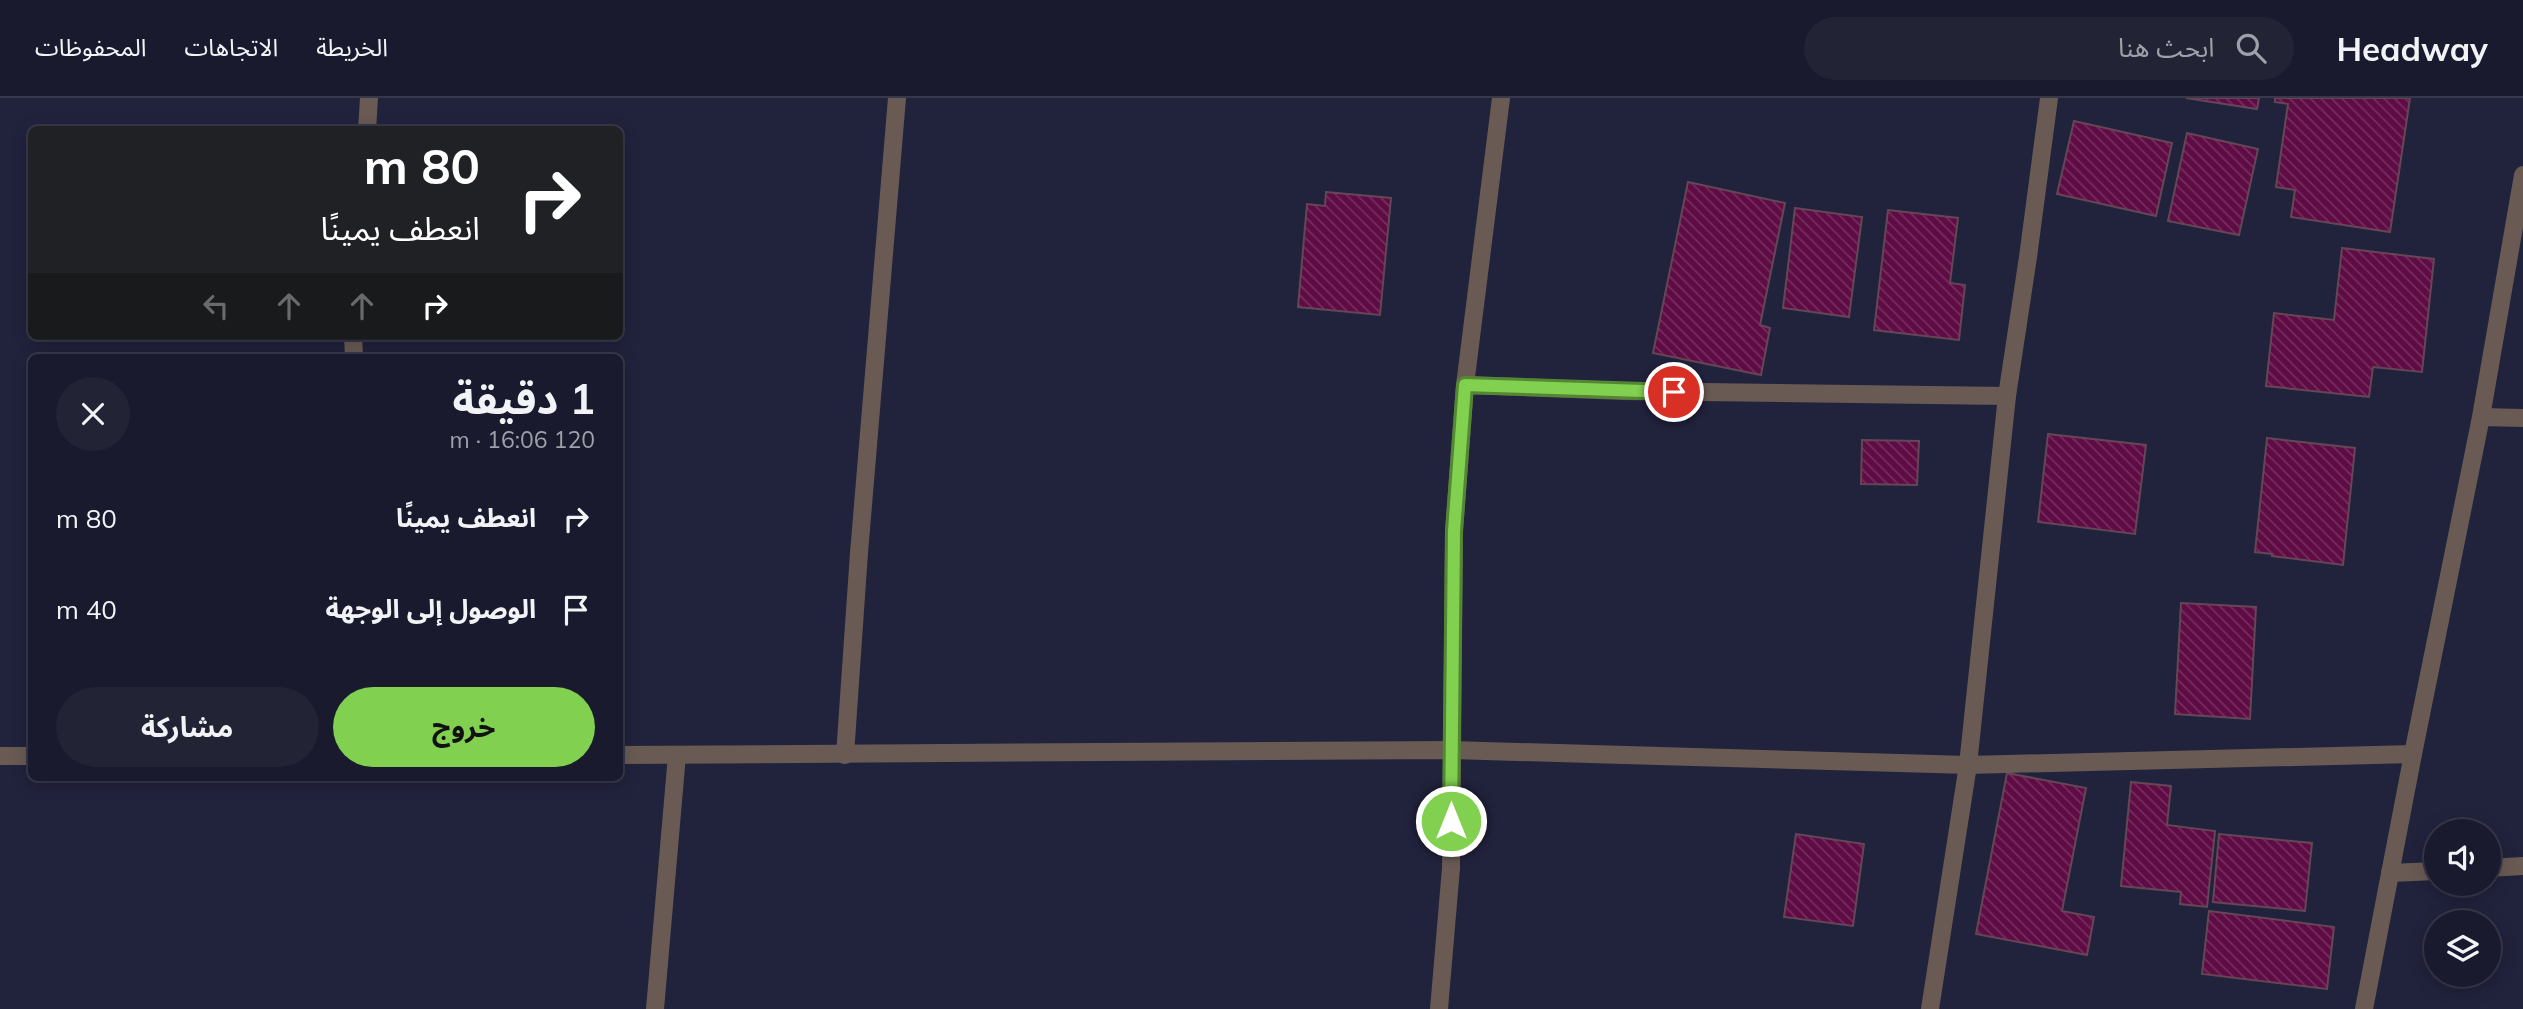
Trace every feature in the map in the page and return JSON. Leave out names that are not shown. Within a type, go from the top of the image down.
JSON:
[{"type":"street","points":[[367,126],[369,98]]},
{"type":"street","points":[[845,755],[897,98]]},
{"type":"street","points":[[1439,1009],[1451,868],[1454,531],[1465,385],[1501,98]]},
{"type":"street","points":[[1930,1009],[1968,765],[2007,396],[2049,98]]},
{"type":"street","points":[[2364,1009],[2481,417],[2523,175]]},
{"type":"street","points":[[1465,385],[1623,391],[2007,396]]},
{"type":"street","points":[[2481,417],[2523,418]]},
{"type":"street","points":[[623,755],[1451,750],[1968,765],[2413,754]]},
{"type":"street","points":[[655,1009],[677,755]]},
{"type":"street","points":[[0,756],[28,757]]},
{"type":"street","points":[[2501,867],[2523,866]]},
{"type":"street","points":[[2390,873],[2424,871]]},
{"type":"building","points":[[2186,98],[2259,98],[2257,109]]},
{"type":"building","points":[[2275,98],[2410,98],[2390,232],[2291,217],[2295,190],[2276,187],[2288,104],[2275,102]]},
{"type":"building","points":[[2074,121],[2172,143],[2156,216],[2057,194]]},
{"type":"building","points":[[2187,133],[2258,149],[2239,235],[2168,221]]},
{"type":"building","points":[[1688,182],[1785,203],[1760,325],[1770,328],[1761,375],[1653,353]]},
{"type":"building","points":[[1326,192],[1391,198],[1380,315],[1298,307],[1307,204],[1325,206]]},
{"type":"building","points":[[1795,208],[1862,217],[1849,317],[1783,308]]},
{"type":"building","points":[[1888,210],[1958,218],[1950,283],[1965,285],[1959,340],[1874,330]]},
{"type":"building","points":[[2342,248],[2434,259],[2422,372],[2373,367],[2369,397],[2266,386],[2274,313],[2334,320]]},
{"type":"building","points":[[2048,434],[2146,445],[2135,534],[2038,522]]},
{"type":"building","points":[[2267,438],[2355,448],[2343,565],[2255,552]]},
{"type":"building","points":[[1862,440],[1919,441],[1917,485],[1861,484]]},
{"type":"building","points":[[2181,603],[2256,607],[2250,719],[2175,714]]},
{"type":"building","points":[[2007,773],[2086,788],[2062,911],[2094,917],[2087,955],[1976,934]]},
{"type":"building","points":[[2131,782],[2171,786],[2167,825],[2215,831],[2207,907],[2180,904],[2181,892],[2121,886]]},
{"type":"building","points":[[1796,834],[1864,844],[1853,926],[1784,917]]},
{"type":"building","points":[[2219,834],[2312,843],[2305,911],[2213,902]]},
{"type":"building","points":[[2209,911],[2334,927],[2327,989],[2202,974]]},
{"type":"route","points":[[1451,821],[1454,531],[1465,385],[1674,392]]}]
